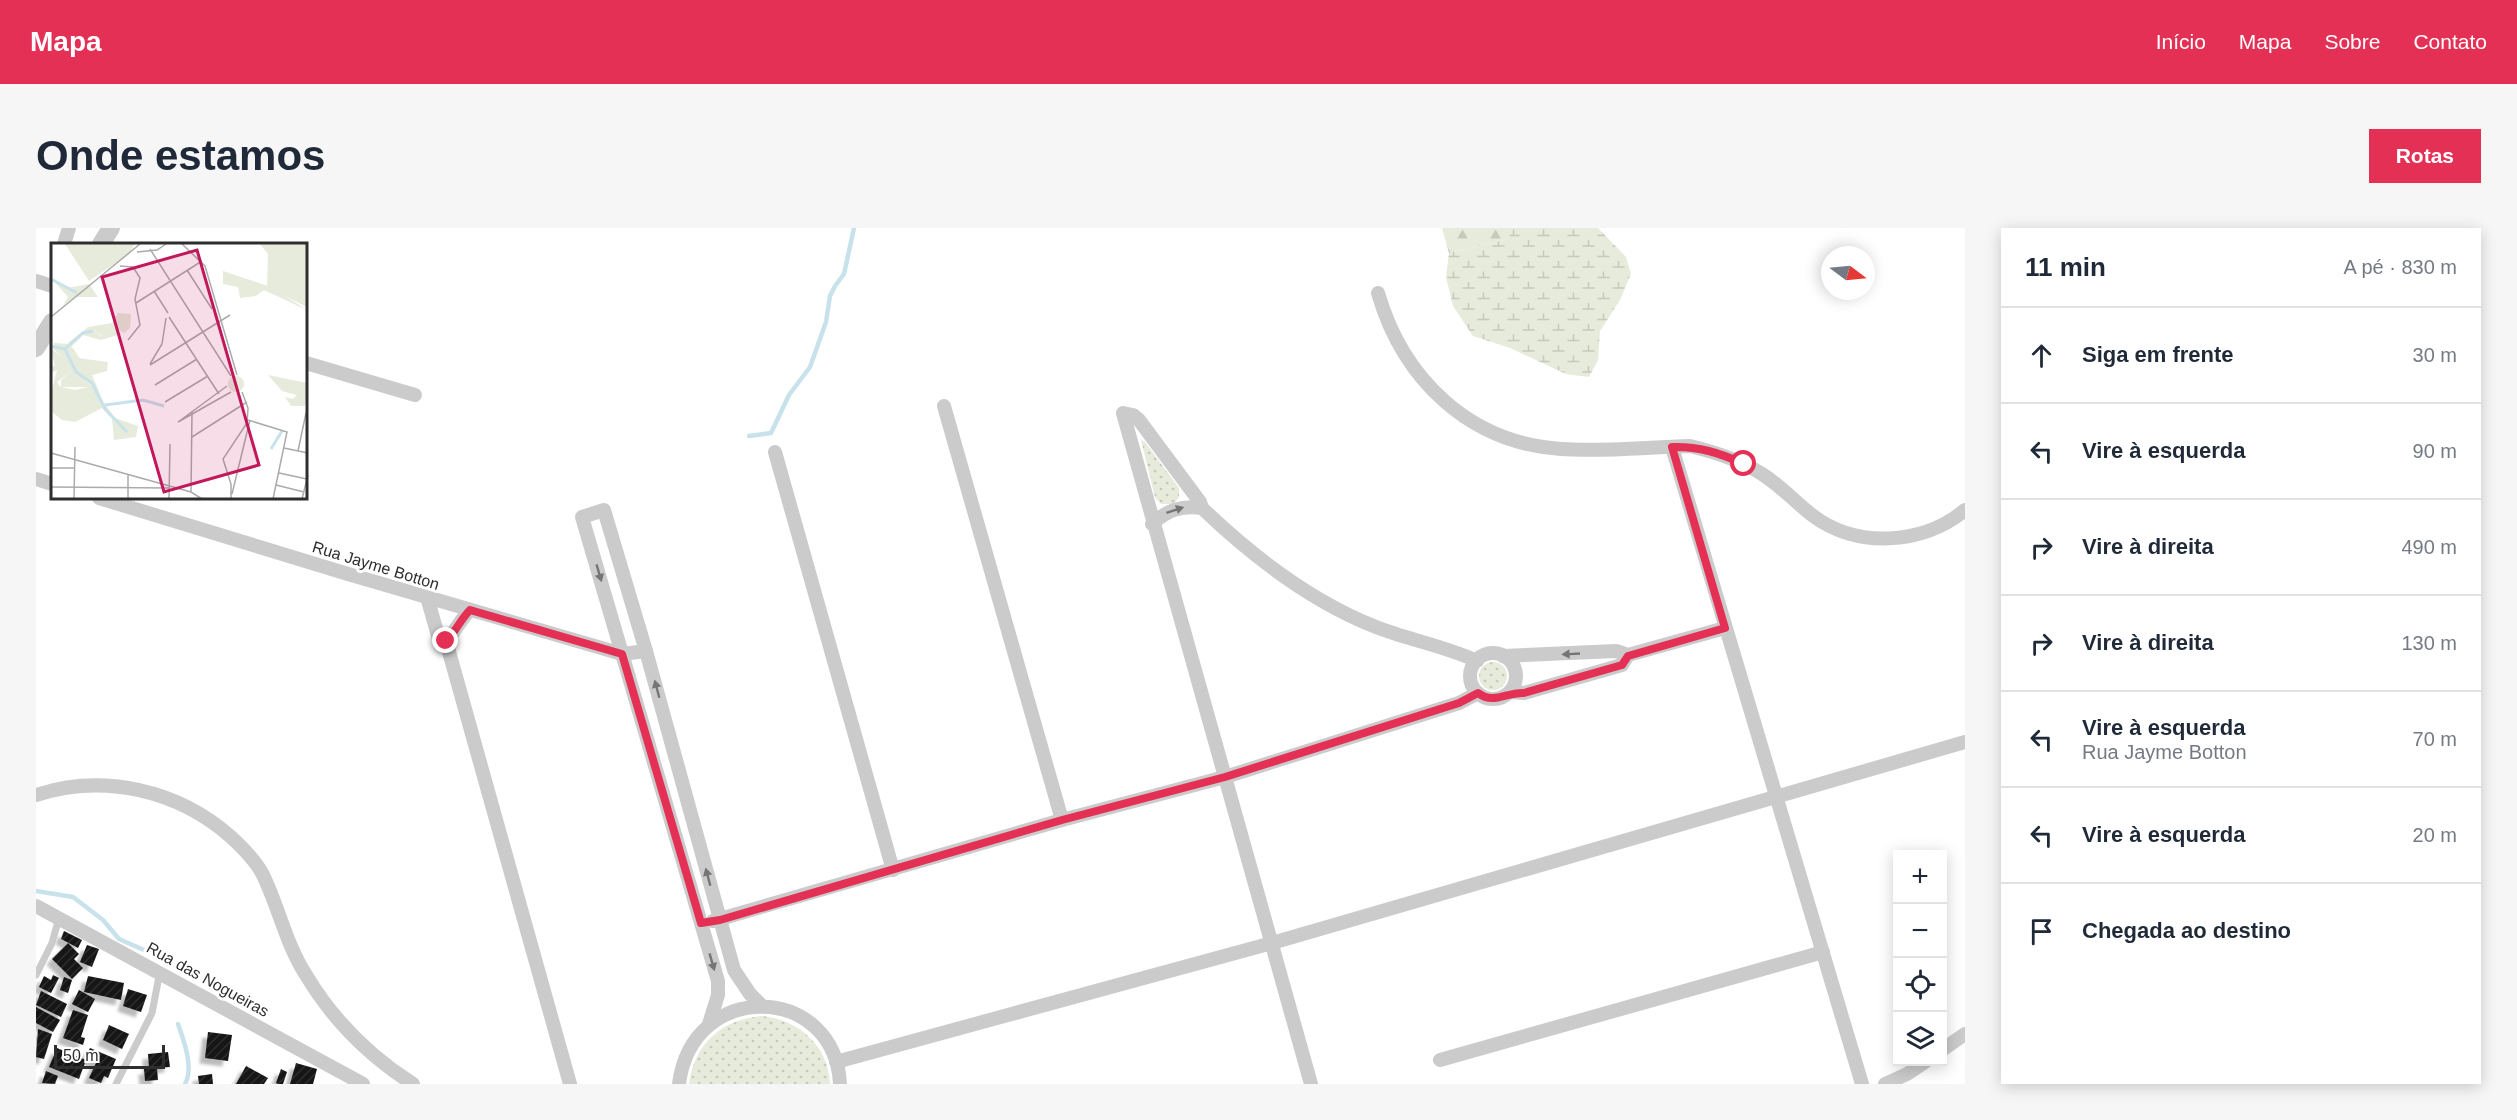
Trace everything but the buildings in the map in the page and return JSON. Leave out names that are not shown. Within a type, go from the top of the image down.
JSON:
[{"type":"street","points":[[64,243],[69,228]]},
{"type":"street","points":[[102,243],[111,228]]},
{"type":"street","points":[[36,281],[51,285]]},
{"type":"street","points":[[1378,293],[1392,334],[1415,370],[1444,402],[1480,426],[1518,442],[1559,449],[1690,446],[1708,450],[1744,464],[1779,485],[1811,514],[1824,522],[1853,534],[1884,539],[1915,535],[1946,523],[1965,510]]},
{"type":"street","points":[[36,348],[51,324]]},
{"type":"street","points":[[308,364],[415,395]]},
{"type":"street","points":[[945,406],[1062,820]]},
{"type":"street","points":[[1311,1084],[1152,524],[1123,413],[1133,415],[1139,420],[1200,502],[1202,508],[1253,555],[1319,599],[1383,630],[1477,660]]},
{"type":"street","points":[[1672,447],[1862,1084]]},
{"type":"street","points":[[775,452],[893,870]]},
{"type":"street","points":[[36,479],[51,484]]},
{"type":"street","name":"Rua Jayme Botton","points":[[106,500],[622,654],[646,651]]},
{"type":"street","points":[[1152,524],[1159,517],[1176,508],[1202,508]]},
{"type":"street","points":[[710,1024],[718,995],[718,981],[582,517],[604,510],[646,651],[734,970],[750,994],[762,1006]]},
{"type":"street","points":[[427,597],[439,639],[446,641]]},
{"type":"street","points":[[446,641],[452,635],[458,622],[470,610]]},
{"type":"street","points":[[1503,656],[1513,665],[1516,672],[1514,686],[1510,692],[1497,699],[1490,699],[1478,693],[1471,681],[1473,666],[1477,660],[1489,654],[1503,656],[1616,651],[1628,656],[1725,628]]},
{"type":"street","points":[[446,641],[570,1084]]},
{"type":"street","points":[[1510,692],[1524,693],[1622,665],[1628,656]]},
{"type":"street","points":[[701,923],[720,920],[1062,820],[1225,777],[1459,703],[1478,693]]},
{"type":"street","points":[[836,1062],[1272,943],[1965,742]]},
{"type":"street","points":[[36,795],[86,785],[127,788],[167,798],[204,816],[221,828],[250,857],[263,874],[292,951],[318,995],[351,1035],[390,1069],[413,1084]]},
{"type":"street","name":"Rua das Nogueiras","points":[[36,906],[160,971],[363,1084]]},
{"type":"street","points":[[1440,1060],[1823,952]]},
{"type":"street","points":[[679,1084],[684,1058],[699,1034],[710,1024],[734,1010],[762,1006],[789,1012],[813,1026],[831,1049],[840,1084]]},
{"type":"street","points":[[1947,1047],[1965,1034]]},
{"type":"street","points":[[1885,1084],[1919,1066]]},
{"type":"lane","points":[[36,975],[52,944],[59,918]]},
{"type":"lane","points":[[116,1084],[152,1013],[160,971]]},
{"type":"green space","points":[[1442,228],[1513,228],[1508,239],[1449,253]]},
{"type":"green space","points":[[1513,228],[1598,228],[1626,257],[1631,274],[1620,300],[1600,331],[1598,360],[1589,377],[1566,374],[1510,348],[1473,336],[1453,306],[1446,277],[1449,253],[1508,239]]},
{"type":"green space","points":[[1141,440],[1145,442],[1179,488],[1179,497],[1174,504],[1161,504],[1155,497]]},
{"type":"green space","points":[[1493,662],[1503,666],[1507,676],[1503,686],[1493,690],[1483,686],[1479,676],[1483,666]]},
{"type":"green space","points":[[762,1016],[788,1023],[809,1037],[824,1057],[830,1084],[689,1084],[697,1057],[712,1036],[734,1022]]},
{"type":"waterway","points":[[749,436],[771,433],[789,395],[810,367],[826,322],[830,296],[844,274],[854,228]]},
{"type":"waterway","points":[[36,891],[73,897],[103,920],[119,939],[169,961]]},
{"type":"waterway","points":[[178,1024],[189,1070],[185,1084]]},
{"type":"route","points":[[446,641],[452,635],[458,622],[470,610],[622,654],[701,923],[720,920],[1062,820],[1225,777],[1459,703],[1478,693],[1483,697],[1497,699],[1510,692],[1524,693],[1622,665],[1628,656],[1725,628],[1672,447],[1690,446],[1708,450],[1744,464]]}]
